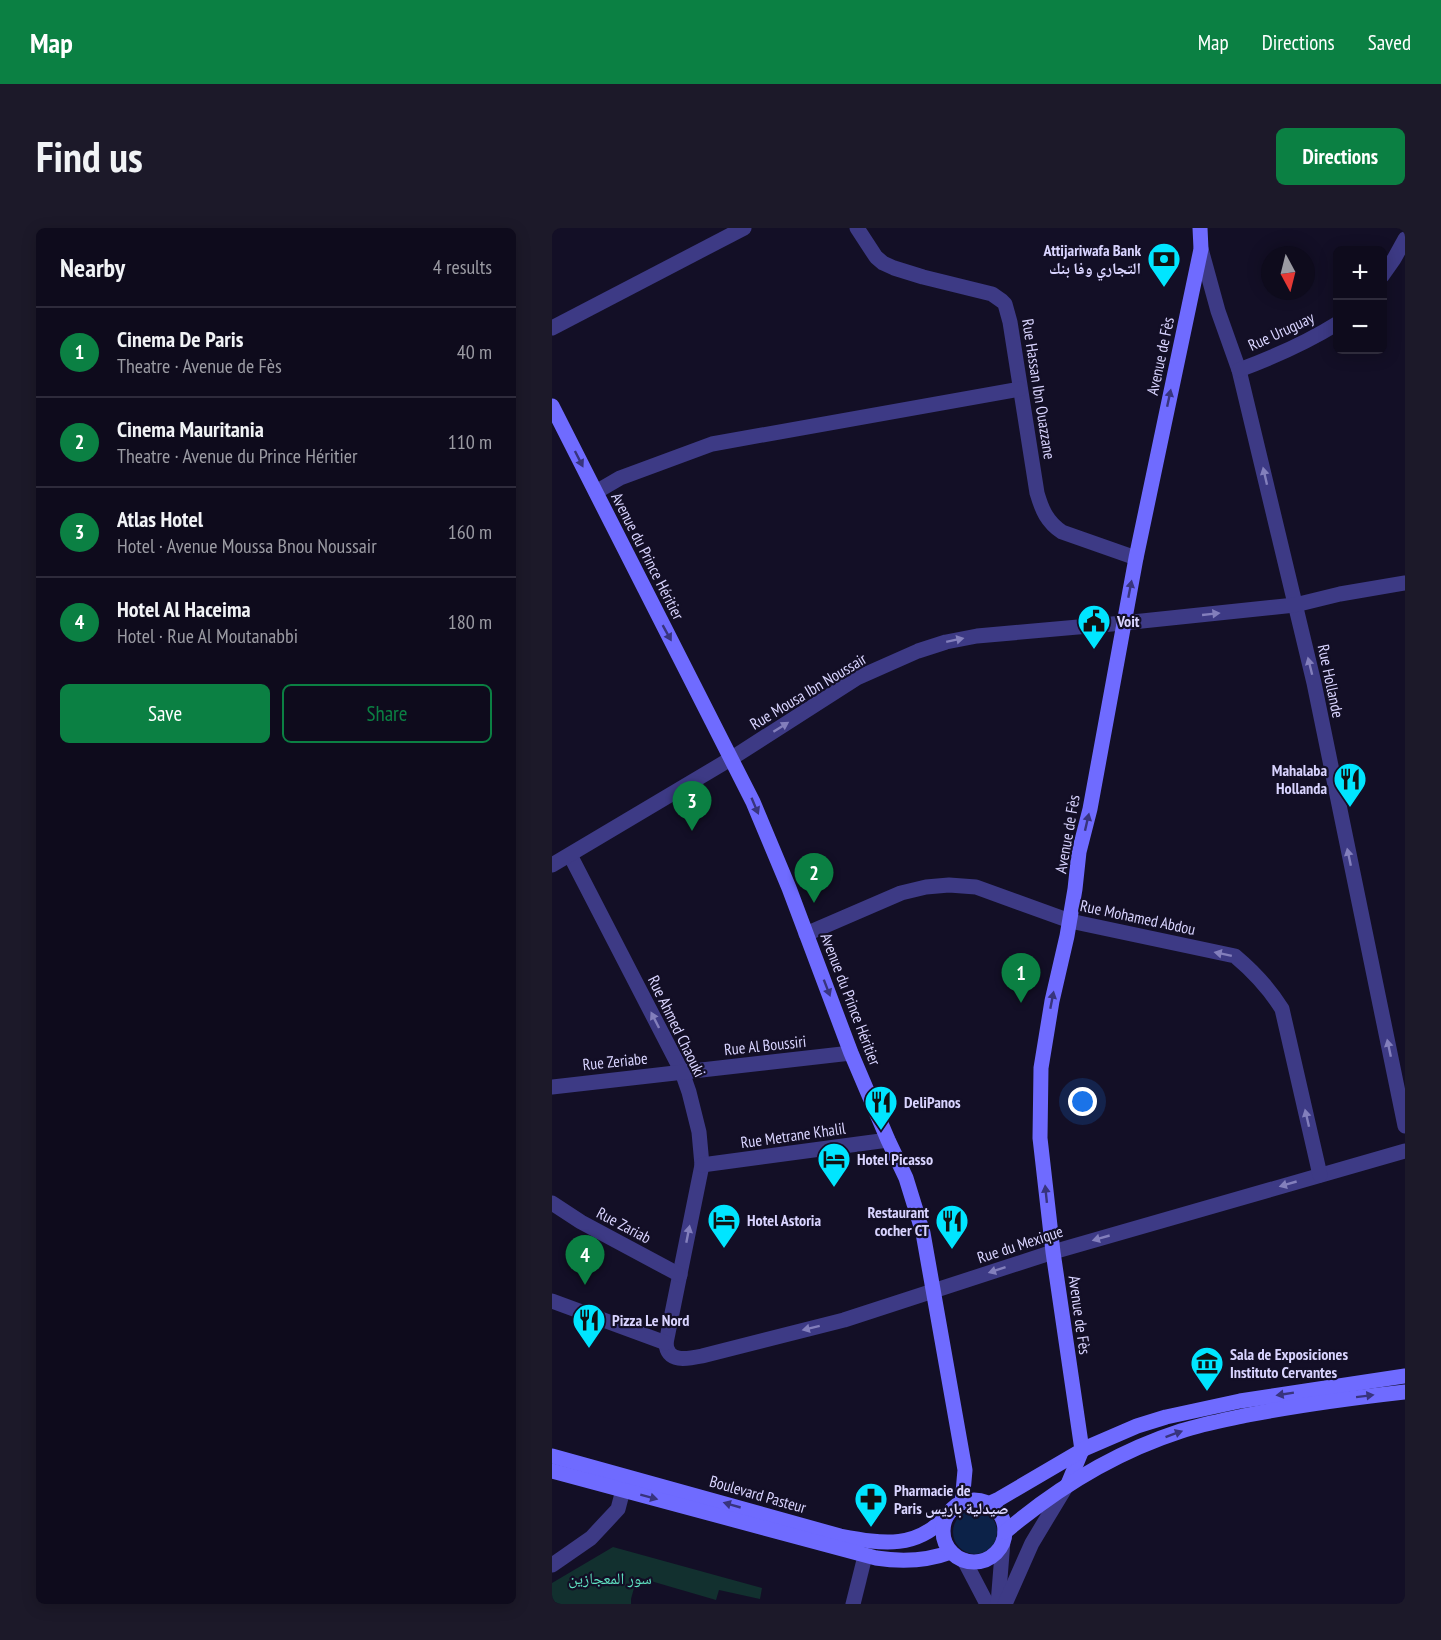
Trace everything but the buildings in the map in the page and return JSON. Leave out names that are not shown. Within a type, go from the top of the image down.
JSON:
[{"type":"street","points":[[552,328],[744,228]]},
{"type":"street","name":"Rue Hassan Ibn Ouazzane","points":[[856,228],[876,257],[894,268],[984,291],[1005,304],[1010,322],[1037,493],[1048,520],[1062,532],[1136,558]]},
{"type":"street","name":"Avenue de Fès","points":[[1082,1450],[1053,1252],[1040,1138],[1040,1079],[1052,1001],[1070,921],[1079,852],[1090,809],[1123,623],[1201,249],[1200,228]]},
{"type":"street","points":[[1387,270],[1405,239]]},
{"type":"street","name":"Rue Hollande","points":[[1201,249],[1218,311],[1239,370],[1314,683],[1405,1126]]},
{"type":"street","name":"Rue Uruguay","points":[[1239,370],[1276,357],[1333,326]]},
{"type":"street","points":[[596,492],[620,478],[712,444],[1020,389]]},
{"type":"street","name":"Avenue du Prince Héritier","points":[[552,406],[753,802],[789,888],[851,1053],[902,1168],[922,1233],[965,1470],[962,1503]]},
{"type":"street","name":"Rue Mousa Ibn Noussair","points":[[552,866],[732,758],[858,678],[918,651],[976,636],[1295,605],[1360,590],[1405,583]]},
{"type":"street","name":"Rue Ahmed Chaouki","points":[[570,855],[682,1072],[699,1132],[702,1165],[667,1338]]},
{"type":"street","name":"Rue Mohamed Abdou","points":[[806,934],[901,893],[926,887],[950,885],[976,887],[1070,921],[1235,956],[1252,970],[1282,1009],[1320,1175]]},
{"type":"street","name":"Rue Al Boussiri","points":[[682,1072],[851,1053]]},
{"type":"street","name":"Rue Zeriabe","points":[[552,1087],[682,1072]]},
{"type":"street","name":"Rue Metrane Khalil","points":[[702,1165],[888,1140]]},
{"type":"street","name":"Rue du Mexique","points":[[667,1338],[666,1350],[675,1358],[702,1356],[844,1320],[1053,1252],[1405,1151]]},
{"type":"street","name":"Rue Zariab","points":[[552,1203],[581,1222],[680,1275]]},
{"type":"street","points":[[552,1301],[667,1338]]},
{"type":"street","points":[[988,1504],[1082,1450],[1137,1426],[1166,1417],[1240,1401],[1405,1376]]},
{"type":"street","points":[[552,1471],[865,1556],[888,1560],[915,1560],[943,1555],[958,1556],[971,1562],[984,1560],[996,1553],[1004,1537],[1031,1509],[1068,1484],[1119,1455],[1201,1425],[1310,1404],[1405,1392]]},
{"type":"street","points":[[1005,1604],[1032,1543],[1068,1484],[1082,1450]]},
{"type":"street","name":"Boulevard Pasteur","points":[[552,1455],[840,1536],[863,1540],[885,1543],[913,1539],[939,1526],[949,1513]]},
{"type":"street","points":[[552,1565],[591,1539],[618,1509],[623,1490]]},
{"type":"street","points":[[987,1604],[958,1556],[946,1545],[944,1537],[949,1513],[962,1503],[980,1501],[988,1504],[1001,1515],[1004,1537],[998,1604]]},
{"type":"street","points":[[853,1604],[865,1556]]},
{"type":"green space","name":"سور المعجازين","points":[[613,1547],[762,1588],[760,1599],[719,1590],[716,1600],[637,1577],[631,1604],[552,1604],[552,1583]]},
{"type":"water","points":[[975,1510],[990,1517],[997,1532],[990,1547],[975,1554],[960,1547],[953,1532],[960,1517]]},
{"type":"place","name":"Attijariwafa Bank التجاري وفا بنك","points":[[1164,288]]},
{"type":"place","name":"Voit","points":[[1094,650]]},
{"type":"place","name":"Mahalaba Hollanda","points":[[1350,808]]},
{"type":"place","name":"Atlas Hotel","points":[[692,831]]},
{"type":"place","name":"Cinema Mauritania","points":[[814,903]]},
{"type":"place","name":"Cinema De Paris","points":[[1021,1003]]},
{"type":"place","name":"DeliPanos","points":[[881,1131]]},
{"type":"place","name":"Hotel Picasso","points":[[834,1188]]},
{"type":"place","name":"Hotel Astoria","points":[[724,1249]]},
{"type":"place","name":"Restaurant cocher CT","points":[[952,1250]]},
{"type":"place","name":"Hotel Al Haceima","points":[[585,1285]]},
{"type":"place","name":"Pizza Le Nord","points":[[589,1349]]},
{"type":"place","name":"Sala de Exposiciones Instituto Cervantes","points":[[1207,1392]]},
{"type":"place","name":"Pharmacie de Paris صيدلية باريس","points":[[871,1528]]}]
